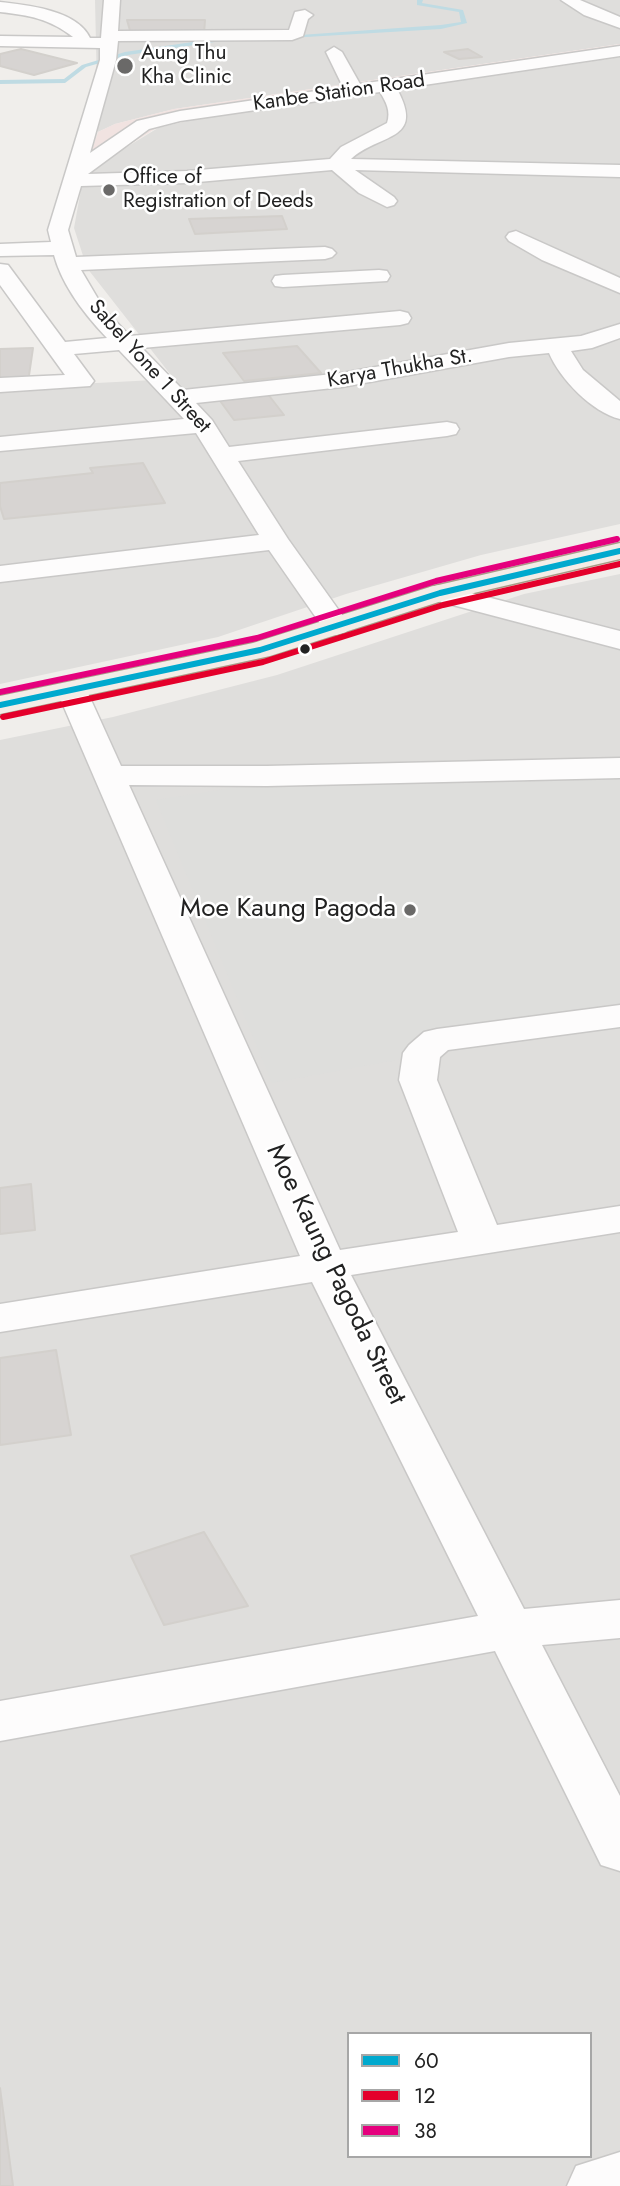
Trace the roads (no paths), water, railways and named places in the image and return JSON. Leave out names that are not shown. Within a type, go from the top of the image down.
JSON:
[{"type":"main road","points":[[0,705],[260,650],[440,593],[620,551]]},
{"type":"street","points":[[63,247],[73,177],[110,39],[112,0]]},
{"type":"street","points":[[569,0],[590,12],[619,22]]},
{"type":"street","points":[[0,7],[35,10],[60,18],[82,39]]},
{"type":"street","points":[[0,41],[292,35],[297,33],[301,15],[305,15]]},
{"type":"street","points":[[0,28],[82,39]]},
{"type":"street","points":[[0,51],[44,42]]},
{"type":"street","name":"Kanbe Station Road","points":[[73,177],[142,125],[180,116],[620,51]]},
{"type":"street","points":[[334,52],[354,90]]},
{"type":"street","points":[[590,55],[608,72]]},
{"type":"street","points":[[336,164],[348,151],[390,133],[397,120],[398,103],[386,86]]},
{"type":"street","points":[[73,177],[187,177],[336,164],[620,171]]},
{"type":"street","points":[[336,164],[387,201]]},
{"type":"street","points":[[352,177],[466,187]]},
{"type":"street","points":[[0,231],[63,247]]},
{"type":"street","points":[[516,237],[549,256],[620,286]]},
{"type":"street","points":[[0,250],[63,247],[206,258],[325,253]]},
{"type":"street","name":"Sabel Yone 1 Street","points":[[63,247],[95,312],[202,425],[276,541],[336,626]]},
{"type":"street","points":[[206,258],[212,282]]},
{"type":"street","points":[[0,270],[82,381],[0,385]]},
{"type":"street","points":[[263,282],[379,276]]},
{"type":"street","points":[[58,349],[400,318]]},
{"type":"street","name":"Karya Thukha St.","points":[[179,398],[342,380],[509,350],[584,343],[620,331]]},
{"type":"street","points":[[558,347],[562,360],[591,391],[620,412]]},
{"type":"street","points":[[0,444],[202,425]]},
{"type":"street","points":[[223,455],[447,429]]},
{"type":"street","points":[[0,574],[276,541]]},
{"type":"street","points":[[440,593],[620,640]]},
{"type":"street","name":"Moe Kaung Pagoda Street","points":[[72,691],[326,1267],[620,1849]]},
{"type":"street","points":[[108,775],[267,776],[620,768]]},
{"type":"street","points":[[483,1242],[418,1080],[422,1053],[437,1040],[615,1024]]},
{"type":"street","points":[[0,1318],[620,1219]]},
{"type":"street","points":[[0,1721],[510,1629],[620,1619]]},
{"type":"street","points":[[598,2186],[620,2181]]},
{"type":"waterway","points":[[289,36],[441,27],[464,23],[461,11],[419,4],[420,0]]},
{"type":"waterway","points":[[0,82],[65,81],[84,66],[127,53],[226,39]]},
{"type":"place","name":"Aung Thu Kha Clinic","points":[[125,66]]},
{"type":"place","name":"Office of Registration of Deeds","points":[[109,190]]},
{"type":"place","name":"Moe Kaung Pagoda","points":[[410,910]]}]
